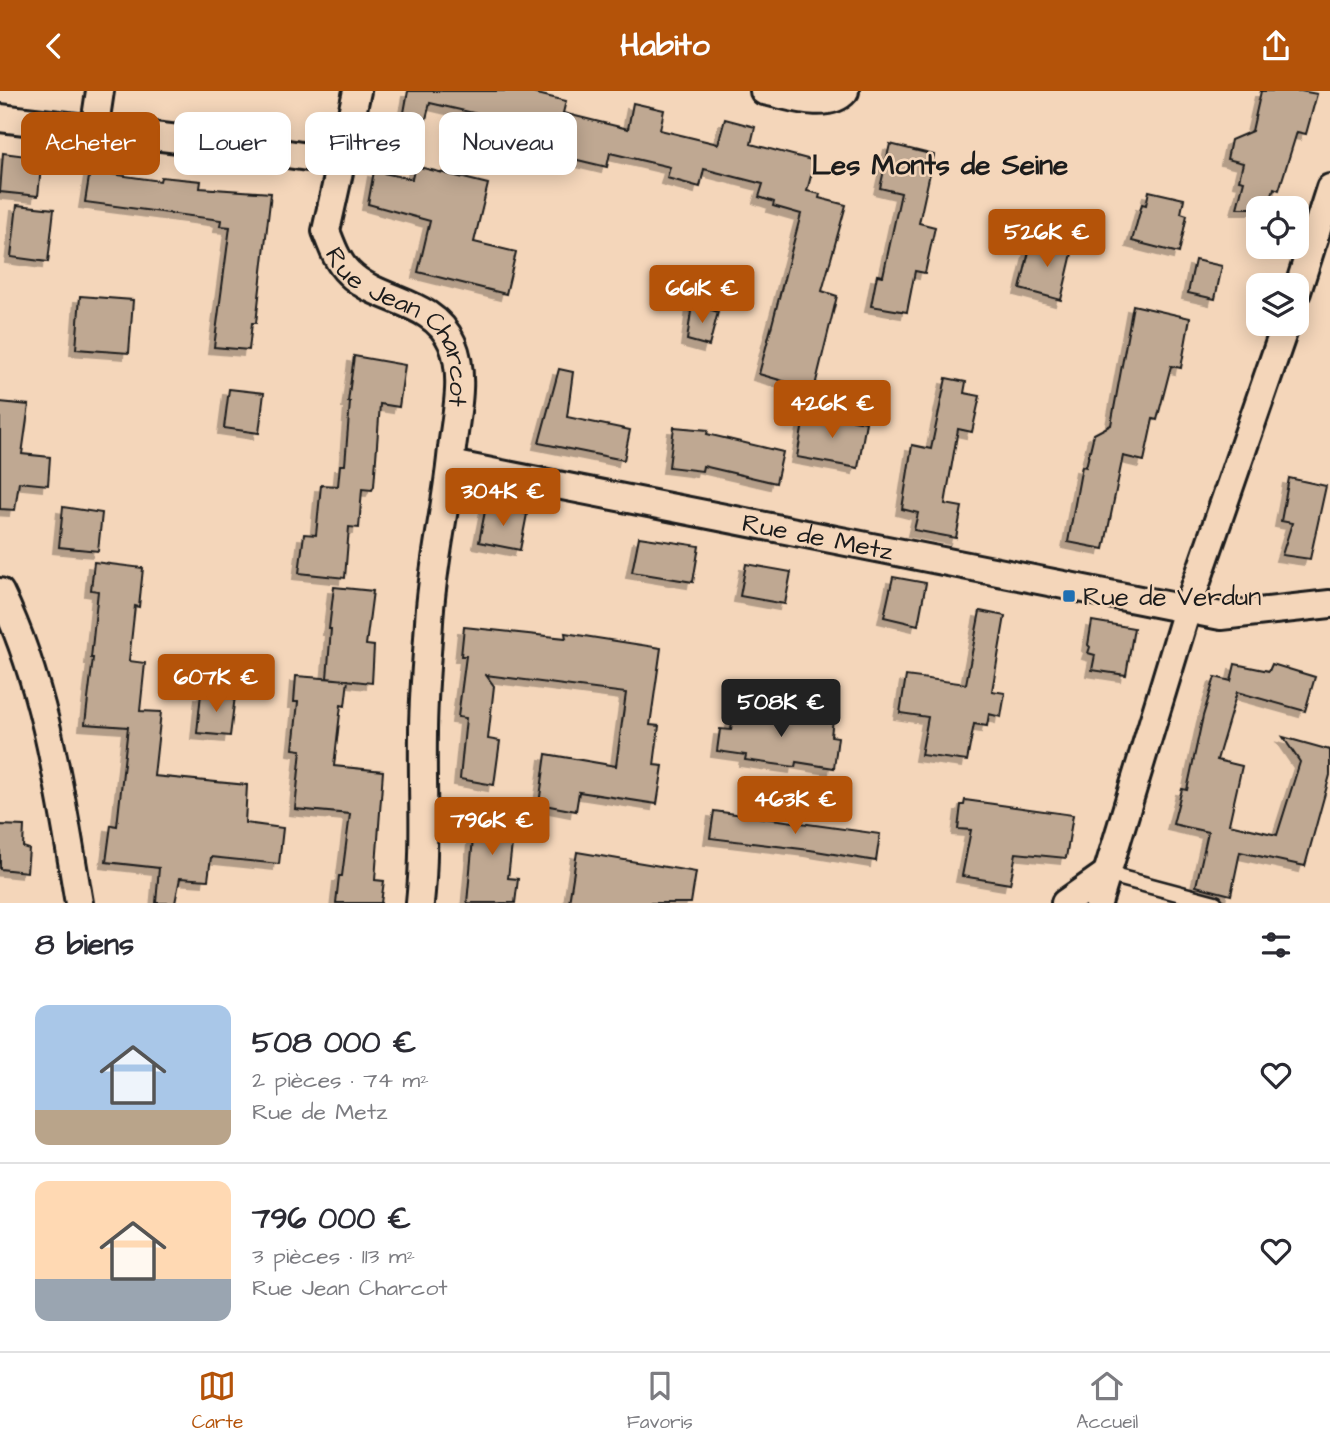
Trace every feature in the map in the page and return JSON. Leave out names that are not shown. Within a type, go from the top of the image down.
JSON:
[{"type":"street","points":[[97,112],[100,91]]},
{"type":"street","name":"Rue Jean Charcot","points":[[352,112],[357,91]]},
{"type":"street","points":[[764,91],[820,101],[832,100],[845,91]]},
{"type":"street","points":[[0,118],[21,121]]},
{"type":"street","points":[[160,138],[305,157]]},
{"type":"street","name":"Rue Jean Charcot","points":[[338,175],[326,231],[335,253],[348,273],[365,285],[426,313],[441,325],[457,358],[459,385],[451,464],[429,617],[423,730],[424,844],[420,903]]},
{"type":"street","points":[[1303,273],[1330,188]]},
{"type":"street","points":[[1098,903],[1187,610],[1282,336]]},
{"type":"street","name":"Rue de Metz","points":[[451,464],[1047,580],[1187,610],[1221,615],[1330,604]]},
{"type":"street","points":[[0,592],[15,623],[51,741],[79,903]]},
{"type":"street","points":[[1065,903],[1106,874]]},
{"type":"lane","points":[[1106,874],[1215,903]]},
{"type":"building","points":[[408,91],[525,91],[566,101],[563,112],[469,112],[430,103],[425,123],[425,112],[404,112]]},
{"type":"building","points":[[1261,91],[1301,91],[1317,94],[1306,134],[1297,132],[1279,190],[1274,188],[1272,196],[1246,196],[1246,208],[1237,208],[1244,181],[1239,180],[1243,163],[1227,159],[1231,140],[1252,131]]},
{"type":"building","points":[[633,103],[664,110],[660,130],[718,144],[725,119],[755,127],[751,144],[815,161],[807,191],[820,194],[819,198],[846,205],[822,291],[837,296],[814,390],[759,374],[801,214],[773,206],[774,202],[759,197],[763,184],[704,169],[700,187],[667,178],[670,167],[610,153],[607,167],[577,160],[577,116],[628,129]]},
{"type":"building","points":[[890,144],[934,155],[919,223],[935,227],[925,273],[915,271],[907,312],[871,306],[877,275],[883,276],[901,193],[880,188]]},
{"type":"building","points":[[3,153],[21,155],[21,175],[40,175],[38,196],[0,192]]},
{"type":"building","points":[[425,168],[439,172],[439,175],[452,175],[488,184],[474,242],[516,252],[506,294],[418,272],[430,221],[368,204],[373,175],[412,179],[413,175],[425,175]]},
{"type":"building","points":[[89,175],[118,175],[160,181],[161,177],[201,181],[200,188],[271,193],[256,323],[252,323],[249,350],[214,347],[230,227],[220,226],[221,220],[85,202]]},
{"type":"building","points":[[1149,191],[1184,199],[1181,213],[1187,215],[1179,253],[1132,241],[1142,204],[1146,205]]},
{"type":"building","points":[[17,205],[54,209],[48,262],[11,257]]},
{"type":"building","points":[[1032,239],[1073,249],[1061,300],[1020,289]]},
{"type":"building","points":[[1195,260],[1222,266],[1215,299],[1188,293]]},
{"type":"building","points":[[80,296],[133,300],[129,353],[76,349]]},
{"type":"building","points":[[692,304],[718,312],[709,346],[687,340]]},
{"type":"building","points":[[1133,305],[1190,318],[1181,368],[1171,366],[1157,420],[1153,419],[1144,461],[1123,456],[1104,549],[1068,542],[1082,466],[1086,467],[1094,434],[1111,425]]},
{"type":"building","points":[[354,356],[405,365],[399,407],[380,404],[374,486],[372,490],[362,489],[359,528],[349,527],[345,578],[299,573],[304,534],[316,535],[321,485],[338,486],[340,465],[345,465],[348,402]]},
{"type":"building","points":[[559,369],[573,372],[567,417],[630,430],[624,460],[539,443]]},
{"type":"building","points":[[946,378],[966,382],[964,393],[980,396],[972,432],[958,429],[945,504],[962,507],[956,538],[914,530],[918,513],[902,509],[912,445],[931,449]]},
{"type":"building","points":[[229,389],[264,393],[259,433],[224,428]]},
{"type":"building","points":[[0,402],[29,405],[22,454],[50,457],[48,485],[19,482],[15,510],[0,509]]},
{"type":"building","points":[[805,412],[866,422],[858,468],[797,457]]},
{"type":"building","points":[[674,427],[708,430],[707,434],[783,452],[776,483],[703,466],[702,471],[669,467]]},
{"type":"building","points":[[1289,478],[1326,486],[1310,559],[1282,555],[1292,523],[1281,521]]},
{"type":"building","points":[[486,506],[527,514],[520,550],[479,542]]},
{"type":"building","points":[[63,507],[102,513],[98,551],[59,547]]},
{"type":"building","points":[[639,537],[699,546],[693,582],[632,572]]},
{"type":"building","points":[[94,562],[143,568],[139,607],[135,606],[129,661],[145,663],[140,711],[161,712],[154,776],[247,785],[245,823],[283,828],[279,864],[211,857],[208,880],[180,878],[175,903],[156,903],[159,868],[106,862],[111,825],[117,826],[128,727],[85,724],[98,591],[91,590]]},
{"type":"building","points":[[746,564],[791,572],[785,604],[740,596]]},
{"type":"building","points":[[893,577],[926,583],[918,625],[884,617]]},
{"type":"building","points":[[334,587],[373,591],[366,645],[374,646],[372,683],[327,678]]},
{"type":"building","points":[[980,611],[1005,616],[992,691],[1005,693],[1001,717],[989,714],[987,726],[974,724],[967,761],[921,755],[928,717],[900,713],[906,676],[966,684]]},
{"type":"building","points":[[1092,621],[1134,628],[1126,675],[1092,670],[1095,655],[1088,653],[1088,645]]},
{"type":"building","points":[[464,627],[566,638],[565,633],[661,648],[650,725],[659,726],[654,765],[663,766],[657,804],[579,792],[576,811],[539,804],[546,754],[616,766],[626,693],[486,675],[494,686],[488,739],[500,741],[494,785],[460,779],[466,718],[458,717],[466,656],[461,656]]},
{"type":"building","points":[[1235,664],[1269,671],[1272,664],[1315,677],[1305,711],[1237,692],[1217,760],[1242,766],[1229,824],[1277,835],[1300,762],[1283,737],[1330,750],[1330,775],[1305,866],[1240,852],[1231,895],[1196,886],[1208,832],[1173,824],[1182,789],[1187,790],[1203,716],[1215,677],[1231,681]]},
{"type":"building","points":[[296,676],[348,680],[345,706],[341,705],[334,766],[383,771],[375,880],[384,881],[381,903],[336,903],[350,814],[295,809],[301,750],[293,749],[298,702],[294,702]]},
{"type":"building","points":[[201,693],[235,696],[230,736],[197,733]]},
{"type":"building","points":[[756,710],[833,719],[831,736],[838,737],[834,768],[796,762],[795,767],[745,760],[746,755],[717,751],[720,729],[731,730],[733,714],[755,717]]},
{"type":"building","points":[[965,800],[1073,815],[1066,858],[1016,853],[1010,884],[962,876],[971,830],[958,829],[961,805],[964,805]]},
{"type":"building","points":[[476,806],[516,811],[508,878],[518,879],[515,903],[467,903]]},
{"type":"building","points":[[714,811],[880,834],[876,861],[710,838]]},
{"type":"building","points":[[0,825],[24,826],[23,847],[29,849],[27,872],[0,869]]},
{"type":"building","points":[[577,852],[696,872],[691,903],[569,903]]},
{"type":"place","name":"Rue de Verdun","points":[[1069,596]]},
{"type":"district","name":"Les Monts de Seine","points":[[940,164]]}]
